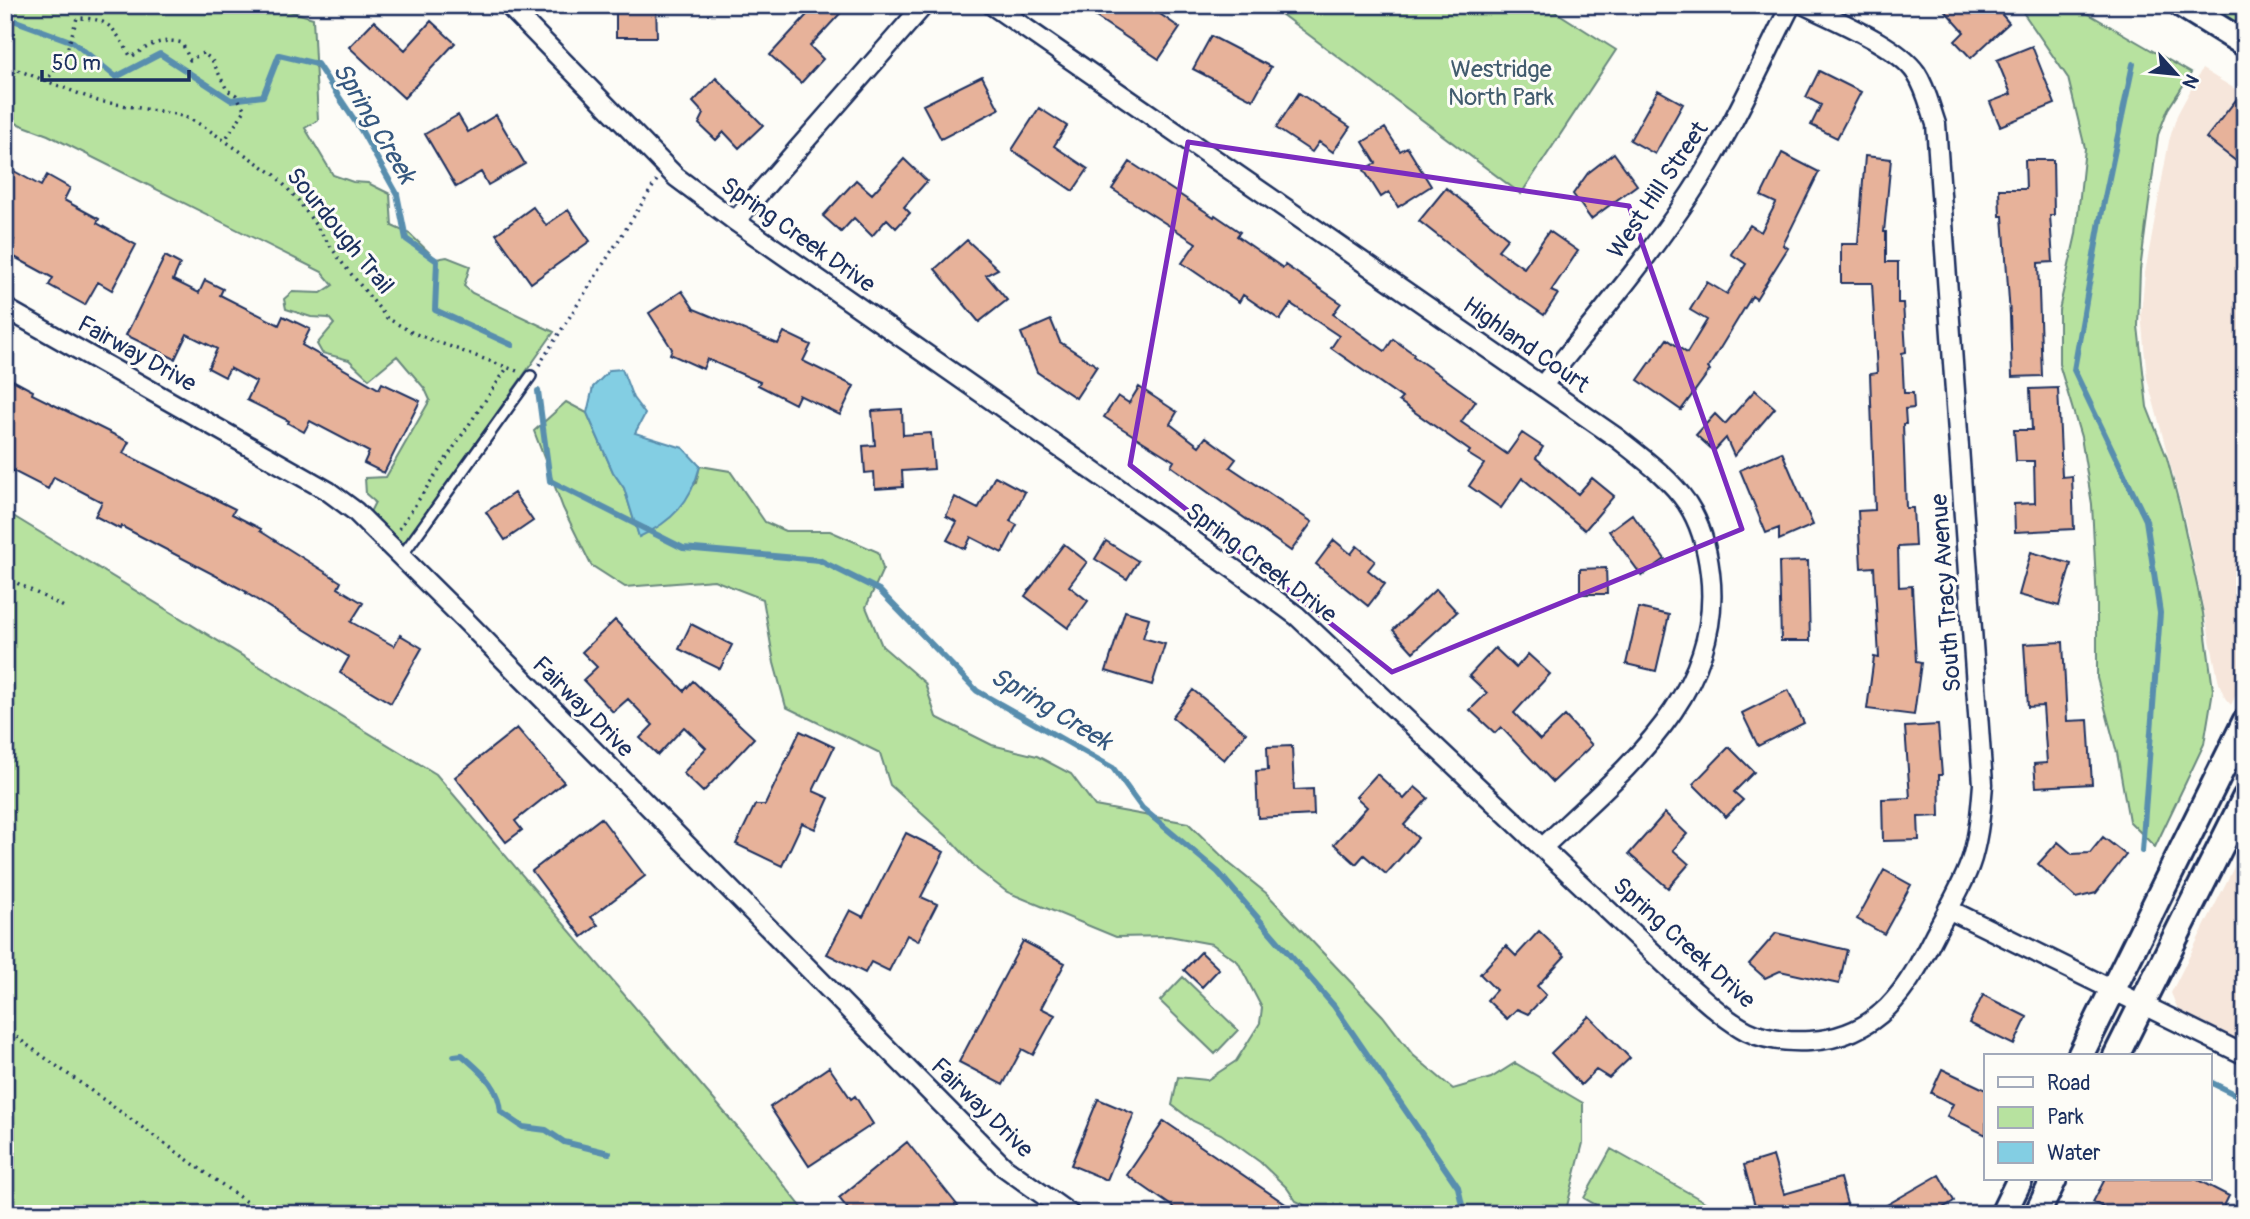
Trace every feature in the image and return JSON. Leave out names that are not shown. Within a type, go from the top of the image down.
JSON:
[{"type":"main road","points":[[2182,5],[2245,44]]},
{"type":"main road","points":[[2081,1054],[2245,722]]},
{"type":"main road","points":[[2117,1054],[2245,798]]},
{"type":"main road","points":[[2003,1214],[2020,1180]]},
{"type":"main road","points":[[2037,1214],[2054,1180]]},
{"type":"street","points":[[735,221],[924,5]]},
{"type":"street","name":"Highland Court","points":[[992,5],[1617,438],[1662,473],[1676,489],[1698,523],[1709,561],[1712,602],[1703,657],[1676,709],[1626,767],[1543,847]]},
{"type":"street","name":"West Hill Street","points":[[1542,386],[1643,261],[1692,192],[1726,133],[1791,5]]},
{"type":"street","name":"South Tracy Avenue","points":[[1805,5],[1886,46],[1914,70],[1923,84],[1936,124],[1983,784],[1977,839],[1971,860],[1948,909]]},
{"type":"street","name":"Spring Creek Drive","points":[[514,7],[666,166],[735,221],[1297,616],[1684,982],[1728,1019],[1749,1032],[1772,1039],[1798,1041],[1823,1040],[1846,1034],[1871,1022],[1886,1010],[1914,975],[1948,909]]},
{"type":"street","name":"Fairway Drive","points":[[5,308],[328,491],[355,512],[1004,1167],[1070,1214]]},
{"type":"street","points":[[1948,909],[2245,1055]]},
{"type":"lane","points":[[395,551],[531,376]]},
{"type":"path","points":[[45,82],[65,54],[77,18],[93,18],[111,26],[131,57],[150,46],[170,40],[182,43],[190,60],[203,53],[212,60],[228,90],[236,95],[245,110],[225,140]]},
{"type":"path","name":"Sourdough Trail","points":[[5,65],[98,101],[190,119],[275,175],[298,200],[343,264],[387,318],[413,333],[531,376]]},
{"type":"path","points":[[531,376],[666,166]]},
{"type":"path","points":[[395,551],[507,368]]},
{"type":"path","points":[[5,577],[64,607]]},
{"type":"path","points":[[5,1029],[263,1214]]},
{"type":"highlighted area","points":[[1188,142],[1629,206],[1742,529],[1392,672],[1130,465]]},
{"type":"shaded area","points":[[2202,69],[2245,95],[2245,676],[2231,705],[2219,683],[2184,515],[2147,378],[2141,314],[2145,273],[2169,141],[2177,115]]},
{"type":"shaded area","points":[[2245,845],[2245,1045],[2179,1012],[2171,993]]},
{"type":"green space","points":[[5,5],[285,5],[286,10],[313,18],[318,120],[305,128],[333,175],[353,182],[368,183],[390,194],[392,226],[410,234],[436,259],[447,257],[470,266],[464,286],[472,293],[554,332],[403,546],[370,512],[375,502],[366,494],[365,478],[386,477],[430,400],[425,389],[397,356],[369,379],[349,360],[322,353],[317,344],[334,324],[329,318],[311,317],[286,309],[284,299],[292,292],[321,293],[333,285],[322,272],[48,135],[5,119]]},
{"type":"green space","name":"Westridge North Park","points":[[1269,5],[1545,5],[1616,50],[1521,194]]},
{"type":"green space","points":[[2018,5],[2073,5],[2191,73],[2168,109],[2158,135],[2140,270],[2138,326],[2147,407],[2167,458],[2181,511],[2203,613],[2213,690],[2204,744],[2155,847],[2129,821],[2117,753],[2097,678],[2097,604],[2092,504],[2081,437],[2059,364],[2059,310],[2076,234],[2085,148],[2068,78]]},
{"type":"green space","points":[[2206,5],[2245,5],[2245,27]]},
{"type":"green space","points":[[566,402],[587,413],[613,472],[624,488],[639,536],[696,483],[700,466],[730,471],[765,522],[785,531],[830,531],[878,552],[883,569],[866,607],[882,646],[925,683],[936,717],[992,745],[1037,756],[1071,774],[1095,806],[1188,823],[1230,864],[1266,893],[1383,1016],[1413,1055],[1453,1089],[1491,1078],[1515,1063],[1583,1103],[1583,1143],[1565,1214],[1322,1214],[1296,1201],[1287,1188],[1260,1162],[1221,1134],[1193,1121],[1172,1105],[1178,1077],[1207,1080],[1236,1061],[1260,1023],[1262,1008],[1238,962],[1212,944],[1169,936],[1116,937],[1007,892],[978,870],[950,839],[890,785],[880,753],[786,707],[774,663],[763,599],[714,580],[625,587],[591,565],[563,508],[534,431]]},
{"type":"green space","points":[[5,511],[436,774],[754,1147],[807,1214],[5,1214]]},
{"type":"green space","points":[[1183,977],[1238,1030],[1215,1054],[1160,1001]]},
{"type":"green space","points":[[1611,1149],[1705,1202],[1698,1214],[1612,1214],[1584,1198]]},
{"type":"water","points":[[622,369],[633,398],[645,414],[635,433],[683,448],[700,466],[691,490],[678,509],[661,525],[639,537],[624,488],[613,472],[587,413],[593,387],[610,370]]},
{"type":"building","points":[[616,5],[656,5],[657,37],[616,37]]},
{"type":"building","points":[[816,5],[848,5],[810,46],[823,59],[801,83],[770,55]]},
{"type":"building","points":[[1104,5],[1147,5],[1180,28],[1159,59],[1096,17]]},
{"type":"building","points":[[1940,5],[1994,5],[2009,23],[1971,58],[1955,41],[1964,32]]},
{"type":"building","points":[[374,21],[405,50],[431,21],[455,43],[404,98],[349,47]]},
{"type":"building","points":[[1211,36],[1271,67],[1253,100],[1193,69]]},
{"type":"building","points":[[2032,46],[2055,104],[2000,126],[1990,102],[2011,94],[1997,60]]},
{"type":"building","points":[[1819,71],[1861,92],[1837,138],[1811,125],[1821,105],[1806,97]]},
{"type":"building","points":[[982,76],[999,109],[941,139],[923,105]]},
{"type":"building","points":[[716,78],[763,125],[739,148],[724,132],[716,140],[699,124],[704,114],[693,102]]},
{"type":"building","points":[[1658,90],[1683,104],[1655,154],[1630,140]]},
{"type":"building","points":[[1299,93],[1350,127],[1333,152],[1319,142],[1312,152],[1276,128]]},
{"type":"building","points":[[2236,100],[2245,107],[2245,168],[2206,138]]},
{"type":"building","points":[[1039,108],[1067,126],[1054,146],[1088,169],[1073,191],[1012,150]]},
{"type":"building","points":[[458,115],[468,132],[496,115],[525,164],[488,185],[481,172],[456,187],[425,134]]},
{"type":"building","points":[[1385,128],[1400,151],[1407,147],[1431,186],[1398,207],[1389,192],[1381,197],[1364,170],[1376,163],[1363,142]]},
{"type":"building","points":[[1614,153],[1637,185],[1591,219],[1573,194],[1588,173]]},
{"type":"building","points":[[1782,153],[1819,172],[1783,245],[1788,248],[1756,299],[1752,296],[1708,368],[1710,370],[1681,410],[1638,380],[1667,339],[1687,353],[1707,320],[1690,310],[1707,282],[1727,294],[1746,264],[1731,254],[1750,225],[1761,232],[1776,203],[1761,196]]},
{"type":"building","points":[[1865,156],[1891,159],[1884,232],[1886,262],[1898,262],[1898,303],[1903,303],[1906,352],[1902,353],[1904,393],[1913,393],[1914,408],[1905,409],[1906,424],[1903,424],[1906,508],[1913,508],[1915,546],[1898,547],[1899,587],[1912,586],[1916,662],[1921,663],[1914,715],[1867,709],[1874,657],[1879,658],[1874,567],[1861,568],[1858,511],[1875,510],[1870,374],[1877,373],[1872,283],[1841,283],[1841,244],[1858,244]]},
{"type":"building","points":[[904,159],[927,181],[904,207],[910,213],[896,228],[887,219],[872,236],[854,218],[841,232],[823,216],[856,180],[872,194]]},
{"type":"building","points":[[2025,160],[2053,160],[2054,215],[2050,215],[2053,262],[2038,263],[2042,376],[2012,377],[2010,315],[1999,189],[2026,189]]},
{"type":"building","points":[[1130,162],[1214,217],[1215,215],[1240,232],[1237,236],[1341,303],[1333,314],[1385,351],[1393,339],[1476,401],[1461,422],[1507,454],[1522,433],[1543,447],[1536,458],[1578,494],[1592,478],[1614,496],[1585,530],[1522,478],[1501,508],[1469,486],[1484,464],[1468,454],[1470,451],[1399,401],[1402,398],[1331,348],[1339,336],[1291,304],[1280,320],[1243,295],[1239,302],[1182,263],[1196,243],[1112,189]]},
{"type":"building","points":[[5,166],[41,186],[47,175],[70,188],[64,200],[99,219],[97,223],[136,245],[112,290],[98,282],[85,305],[49,285],[53,278],[7,253],[14,240],[5,235]]},
{"type":"building","points":[[1446,188],[1508,238],[1498,250],[1524,268],[1549,231],[1578,251],[1551,291],[1558,294],[1544,315],[1503,287],[1419,221]]},
{"type":"building","points":[[533,207],[546,225],[568,210],[590,241],[531,283],[496,234]]},
{"type":"building","points":[[967,240],[998,269],[986,275],[1007,300],[979,322],[935,269]]},
{"type":"building","points":[[165,256],[180,264],[173,280],[199,293],[205,280],[223,289],[220,295],[279,325],[283,316],[310,329],[302,345],[379,389],[382,383],[420,401],[384,473],[364,463],[369,452],[310,421],[304,432],[288,423],[289,421],[247,400],[256,382],[230,368],[225,377],[208,368],[217,349],[187,334],[175,359],[126,335]]},
{"type":"building","points":[[682,291],[694,309],[778,344],[784,332],[811,345],[803,361],[854,386],[840,415],[799,395],[795,404],[758,385],[760,382],[707,359],[703,369],[670,354],[672,349],[649,313]]},
{"type":"building","points":[[1051,320],[1060,342],[1097,366],[1076,398],[1037,372],[1021,333]]},
{"type":"building","points":[[5,376],[33,391],[32,394],[129,442],[123,453],[235,509],[232,514],[261,529],[260,531],[341,582],[338,588],[363,603],[351,622],[394,646],[400,635],[422,648],[391,703],[340,673],[349,657],[247,592],[121,526],[120,529],[95,516],[102,502],[54,477],[48,489],[5,467]]},
{"type":"building","points":[[1139,387],[1177,412],[1170,424],[1199,446],[1206,437],[1236,459],[1230,467],[1312,522],[1291,551],[1171,466],[1174,461],[1104,417],[1118,396],[1129,403]]},
{"type":"building","points":[[2058,388],[2062,477],[2072,476],[2074,529],[2015,532],[2014,504],[2035,503],[2034,461],[2016,461],[2014,430],[2032,430],[2030,389]]},
{"type":"building","points":[[1755,390],[1775,408],[1734,456],[1726,438],[1714,451],[1696,435],[1715,414],[1725,424]]},
{"type":"building","points":[[902,409],[903,435],[931,433],[934,469],[902,471],[903,487],[875,489],[874,472],[865,473],[863,446],[875,445],[872,411]]},
{"type":"building","points":[[1782,452],[1813,525],[1779,540],[1779,528],[1766,533],[1740,470]]},
{"type":"building","points":[[995,476],[1025,492],[1010,521],[1017,525],[1002,553],[971,537],[965,549],[947,540],[957,522],[946,516],[955,497],[978,509]]},
{"type":"building","points":[[514,493],[533,521],[505,540],[486,512]]},
{"type":"building","points":[[1632,514],[1665,559],[1642,576],[1609,531]]},
{"type":"building","points":[[1334,540],[1351,554],[1357,546],[1375,561],[1368,570],[1385,584],[1368,606],[1316,564]]},
{"type":"building","points":[[1106,541],[1138,561],[1127,579],[1095,559]]},
{"type":"building","points":[[1064,544],[1087,562],[1069,586],[1088,601],[1068,628],[1025,596]]},
{"type":"building","points":[[2031,552],[2071,564],[2059,606],[2019,595]]},
{"type":"building","points":[[1808,561],[1810,641],[1781,641],[1779,562]]},
{"type":"building","points":[[1606,568],[1607,594],[1580,594],[1580,569]]},
{"type":"building","points":[[1436,589],[1457,612],[1413,652],[1393,630]]},
{"type":"building","points":[[1639,608],[1669,615],[1656,671],[1626,664]]},
{"type":"building","points":[[1125,611],[1149,618],[1143,638],[1165,644],[1152,685],[1106,671]]},
{"type":"building","points":[[615,620],[684,691],[693,681],[754,738],[703,792],[683,773],[706,748],[684,727],[658,755],[640,738],[653,725],[628,699],[613,712],[583,680],[597,667],[582,652]]},
{"type":"building","points":[[691,624],[732,645],[720,669],[679,649]]},
{"type":"building","points":[[2063,642],[2067,721],[2088,720],[2092,784],[2036,787],[2034,764],[2047,763],[2043,706],[2028,707],[2024,644]]},
{"type":"building","points":[[1495,648],[1516,668],[1528,654],[1550,674],[1514,713],[1540,740],[1565,716],[1592,745],[1553,782],[1501,727],[1495,733],[1470,710],[1487,693],[1469,676]]},
{"type":"building","points":[[1193,690],[1246,733],[1224,760],[1172,717]]},
{"type":"building","points":[[1788,690],[1804,723],[1758,746],[1742,713]]},
{"type":"building","points":[[1938,725],[1942,775],[1939,775],[1940,816],[1918,817],[1919,840],[1883,841],[1882,799],[1910,798],[1905,727]]},
{"type":"building","points":[[517,728],[564,782],[515,821],[522,830],[506,842],[455,777]]},
{"type":"building","points":[[800,731],[834,747],[813,791],[829,798],[815,829],[802,823],[782,866],[736,844],[755,805],[765,805]]},
{"type":"building","points":[[1292,746],[1294,790],[1313,789],[1314,815],[1258,818],[1256,771],[1268,770],[1267,747]]},
{"type":"building","points":[[1729,747],[1754,772],[1734,792],[1743,800],[1726,817],[1693,784]]},
{"type":"building","points":[[1377,774],[1404,799],[1415,787],[1428,798],[1404,825],[1418,838],[1386,874],[1364,855],[1356,864],[1334,844],[1367,807],[1356,797]]},
{"type":"building","points":[[1665,813],[1687,834],[1673,850],[1689,864],[1668,888],[1629,854]]},
{"type":"building","points":[[601,818],[645,876],[591,917],[598,925],[582,937],[532,871]]},
{"type":"building","points":[[906,833],[944,852],[921,897],[937,904],[918,941],[907,935],[889,971],[871,962],[865,973],[827,954],[850,910],[863,917]]},
{"type":"building","points":[[2103,837],[2126,855],[2096,893],[2076,898],[2038,864],[2058,842],[2072,854],[2090,853]]},
{"type":"building","points":[[1884,870],[1911,885],[1884,934],[1857,919]]},
{"type":"building","points":[[1539,931],[1565,956],[1537,986],[1546,995],[1528,1014],[1517,1009],[1507,1019],[1487,1000],[1496,990],[1480,974],[1506,946],[1516,956]]},
{"type":"building","points":[[1776,933],[1847,950],[1839,984],[1780,971],[1765,978],[1749,964]]},
{"type":"building","points":[[1023,941],[1065,963],[1041,1008],[1055,1015],[1033,1055],[1022,1049],[1003,1085],[959,1062]]},
{"type":"building","points":[[1201,952],[1219,969],[1202,987],[1184,970]]},
{"type":"building","points":[[1983,995],[2027,1017],[2014,1045],[1969,1023]]},
{"type":"building","points":[[1589,1016],[1630,1058],[1609,1078],[1596,1070],[1581,1085],[1551,1053]]},
{"type":"building","points":[[829,1067],[851,1099],[855,1096],[873,1124],[809,1166],[770,1107]]},
{"type":"building","points":[[1942,1069],[1984,1089],[1984,1134],[1947,1116],[1953,1104],[1931,1093]]},
{"type":"building","points":[[1098,1099],[1134,1114],[1107,1180],[1071,1165]]},
{"type":"building","points":[[1164,1121],[1300,1214],[1168,1214],[1173,1207],[1127,1175]]},
{"type":"building","points":[[907,1142],[958,1206],[948,1214],[852,1214],[839,1198]]},
{"type":"building","points":[[1773,1156],[1784,1194],[1840,1178],[1847,1204],[1815,1214],[1757,1214],[1744,1165]]},
{"type":"building","points":[[1939,1175],[1954,1201],[1933,1214],[1871,1214]]},
{"type":"building","points":[[2104,1180],[2198,1180],[2229,1196],[2220,1214],[2116,1214],[2093,1202]]},
{"type":"waterway","name":"Spring Creek","points":[[5,17],[73,42],[116,77],[160,54],[231,100],[263,96],[279,55],[317,64],[361,130],[397,194],[406,239],[437,261],[435,310],[512,345]]},
{"type":"waterway","points":[[2133,64],[2100,221],[2074,370],[2146,520],[2160,613],[2142,851]]},
{"type":"waterway","name":"Spring Creek","points":[[538,391],[550,481],[683,548],[819,560],[879,590],[977,691],[1113,768],[1142,808],[1218,872],[1334,1006],[1458,1187],[1464,1214]]},
{"type":"waterway","points":[[454,1056],[462,1055],[483,1074],[497,1094],[501,1112],[523,1127],[546,1130],[564,1142],[609,1153]]},
{"type":"waterway","points":[[2212,1083],[2245,1099]]},
{"type":"waterway","points":[[2233,1214],[2245,1191]]}]
